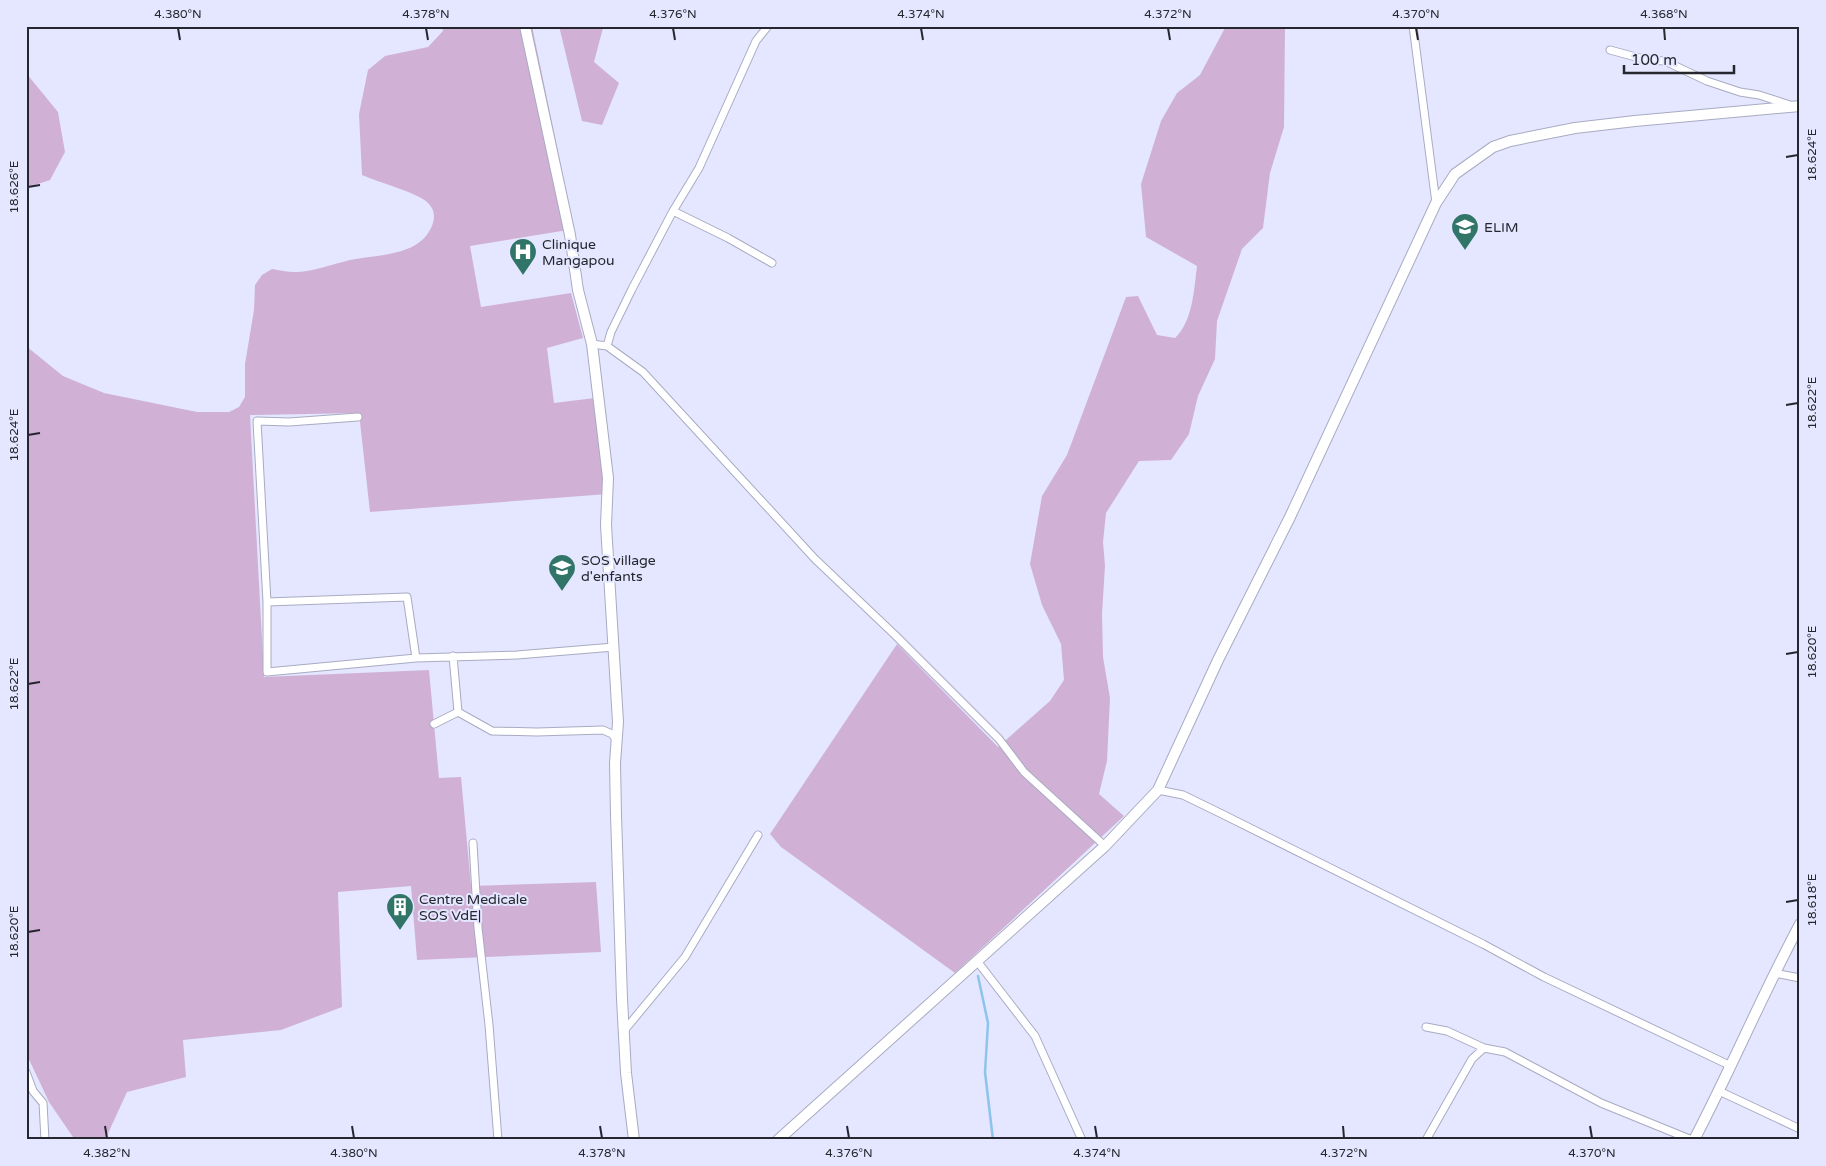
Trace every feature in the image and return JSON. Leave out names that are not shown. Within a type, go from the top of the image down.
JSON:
[{"type":"street","points":[[525,26],[570,235],[578,290],[592,344],[608,478],[606,525],[617,678],[616,816],[623,1032],[634,1140]]},
{"type":"street","points":[[607,346],[611,332],[673,211],[699,168],[756,41],[768,26]]},
{"type":"street","points":[[1413,26],[1436,203]]},
{"type":"street","points":[[1610,50],[1640,59],[1665,61],[1707,81],[1740,92],[1759,94],[1796,106]]},
{"type":"street","points":[[778,1140],[1105,846],[1158,790],[1218,660],[1290,517],[1436,203],[1455,174],[1493,147],[1510,141],[1575,128],[1796,106]]},
{"type":"street","points":[[673,211],[728,238],[772,263]]},
{"type":"street","points":[[592,344],[607,346],[643,372],[815,559],[895,635],[999,739],[1024,772],[1105,846]]},
{"type":"street","points":[[358,417],[289,422],[257,421],[268,672],[416,658],[517,655],[614,648]]},
{"type":"street","points":[[266,602],[407,597],[416,658]]},
{"type":"street","points":[[453,656],[458,712]]},
{"type":"street","points":[[458,712],[492,731],[602,730],[612,734],[617,742]]},
{"type":"street","points":[[434,724],[458,712]]},
{"type":"street","points":[[1158,790],[1183,795],[1483,944],[1544,977],[1731,1066]]},
{"type":"street","points":[[623,1032],[685,957],[758,835]]},
{"type":"street","points":[[473,843],[478,928],[489,1025],[498,1140]]},
{"type":"street","points":[[1426,1027],[1447,1031],[1484,1048],[1505,1052],[1602,1103],[1693,1140],[1719,1091],[1774,973],[1800,924]]},
{"type":"street","points":[[977,961],[1035,1036],[1082,1140]]},
{"type":"street","points":[[1774,973],[1800,978]]},
{"type":"street","points":[[1426,1140],[1472,1059],[1484,1048]]},
{"type":"street","points":[[26,1072],[33,1091],[43,1103],[45,1140]]},
{"type":"street","points":[[1719,1091],[1800,1129]]},
{"type":"shaded area","points":[[442,26],[532,26],[574,229],[470,246],[481,307],[571,293],[583,338],[547,348],[554,403],[603,397],[608,494],[370,512],[359,413],[250,415],[264,677],[429,670],[439,778],[461,777],[471,886],[596,882],[601,952],[417,960],[411,886],[338,892],[342,1007],[281,1030],[183,1040],[186,1077],[127,1092],[105,1140],[75,1140],[49,1102],[26,1053],[26,346],[63,376],[104,393],[197,412],[229,412],[239,407],[245,397],[245,364],[254,310],[255,285],[262,275],[272,269],[302,272],[350,260],[398,252],[419,242],[427,234],[433,223],[434,212],[423,199],[362,175],[359,114],[368,70],[385,56],[428,47],[443,31]]},
{"type":"shaded area","points":[[559,26],[603,28],[594,62],[619,83],[602,125],[582,121]]},
{"type":"shaded area","points":[[1226,26],[1285,26],[1284,127],[1270,173],[1263,228],[1242,249],[1217,321],[1215,359],[1198,396],[1189,434],[1171,460],[1139,461],[1106,513],[1103,542],[1105,566],[1102,614],[1103,657],[1110,698],[1107,761],[1099,794],[1124,816],[955,973],[781,847],[770,834],[897,644],[998,747],[1050,701],[1064,680],[1061,644],[1042,605],[1030,564],[1042,496],[1067,455],[1126,297],[1138,296],[1157,335],[1175,338],[1186,323],[1192,304],[1197,266],[1146,237],[1141,184],[1161,121],[1177,93],[1200,75]]},
{"type":"shaded area","points":[[26,73],[58,112],[65,152],[50,180],[26,188]]},
{"type":"waterway","points":[[978,976],[988,1023],[985,1072],[993,1140]]},
{"type":"place","name":"ELIM","points":[[1465,251]]},
{"type":"place","name":"Clinique Mangapou","points":[[523,276]]},
{"type":"place","name":"SOS village d'enfants","points":[[562,592]]},
{"type":"place","name":"Centre Medicale SOS VdE|","points":[[400,931]]}]
